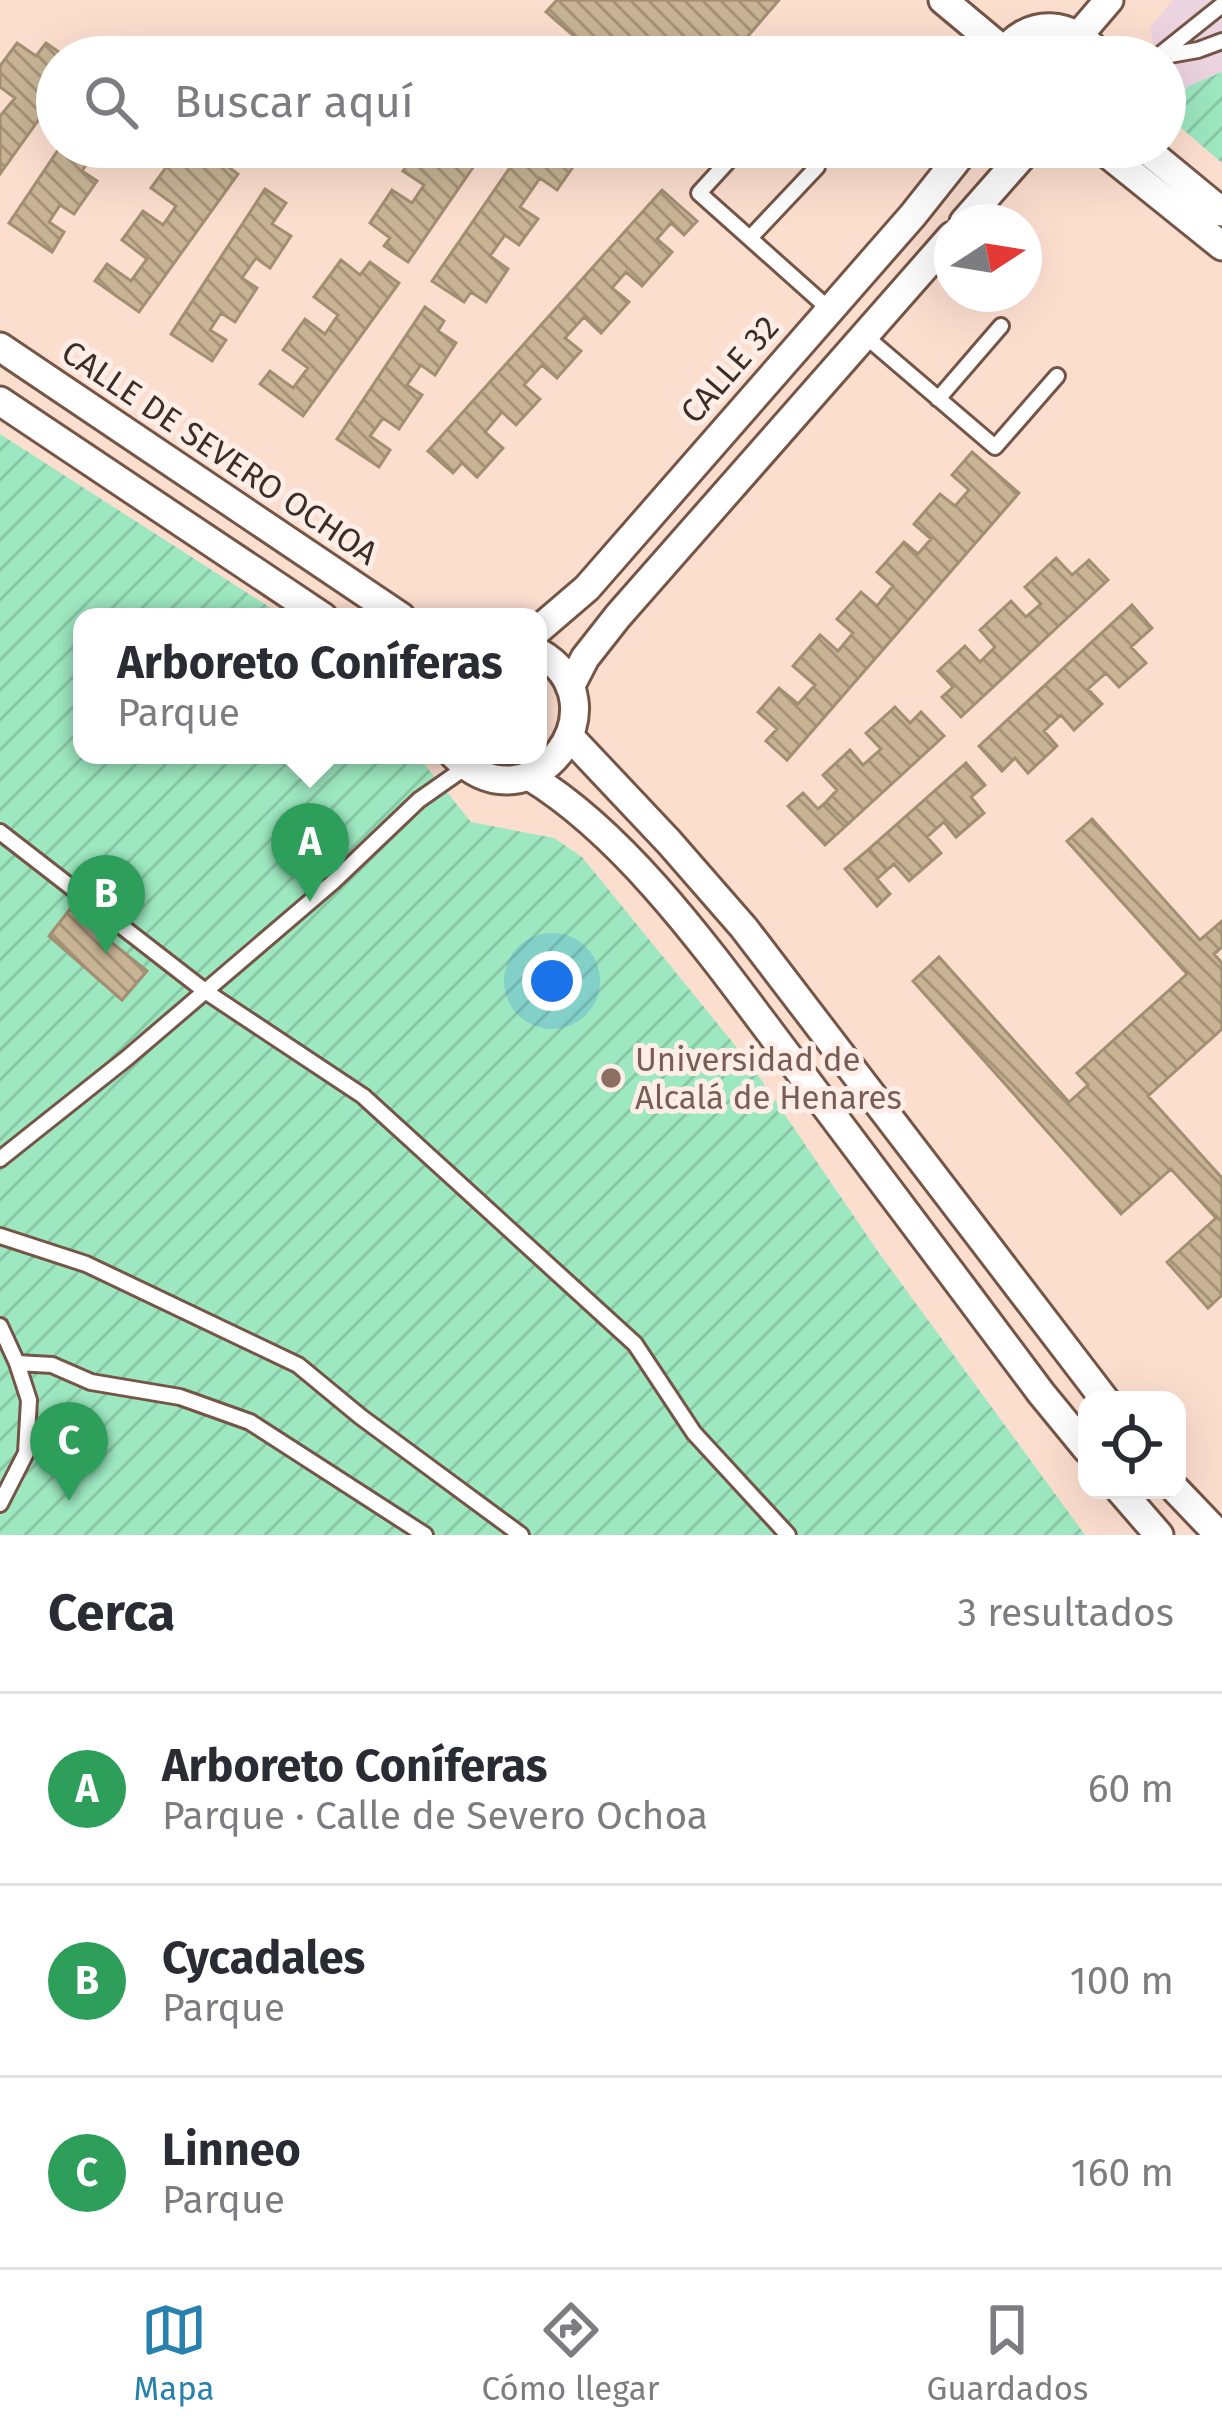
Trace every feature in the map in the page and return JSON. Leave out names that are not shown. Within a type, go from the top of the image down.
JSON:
[{"type":"street","points":[[943,0],[982,36]]},
{"type":"street","points":[[1021,36],[1047,28],[1079,35],[1109,0]]},
{"type":"street","name":"CALLE 32","points":[[547,625],[587,587],[950,168]]},
{"type":"street","points":[[980,204],[1012,168]]},
{"type":"street","points":[[1125,168],[1222,246]]},
{"type":"street","points":[[1169,168],[1222,212]]},
{"type":"street","points":[[570,687],[585,658],[618,616],[934,256]]},
{"type":"street","name":"CALLE DE SEVERO OCHOA","points":[[0,347],[388,608]]},
{"type":"street","points":[[0,401],[310,608]]},
{"type":"street","points":[[465,764],[486,777],[507,780],[529,776],[560,754],[570,737],[574,704],[561,670],[547,659]]},
{"type":"street","points":[[570,737],[744,928],[1098,1391]]},
{"type":"street","points":[[529,776],[567,801],[639,870],[709,952],[1078,1438]]},
{"type":"street","points":[[1128,1499],[1159,1535]]},
{"type":"street","points":[[1185,1499],[1219,1535]]},
{"type":"lane","points":[[1184,36],[1222,5]]},
{"type":"lane","points":[[1186,52],[1222,41]]},
{"type":"lane","points":[[722,168],[699,193],[829,309]]},
{"type":"lane","points":[[750,238],[816,168]]},
{"type":"lane","points":[[938,398],[1001,326]]},
{"type":"lane","points":[[864,335],[995,447],[1057,376]]},
{"type":"lane","points":[[0,1159],[340,876],[457,764]]},
{"type":"lane","points":[[0,832],[205,991],[363,1096],[635,1344],[694,1432],[788,1535]]},
{"type":"lane","points":[[0,1235],[86,1264],[298,1365],[520,1535]]},
{"type":"lane","points":[[0,1326],[29,1400],[26,1453],[0,1504]]},
{"type":"lane","points":[[17,1364],[52,1365],[91,1382],[180,1397],[250,1422],[425,1535]]},
{"type":"shaded area","points":[[1173,0],[1222,0],[1222,142],[1186,112],[1186,36],[1152,36],[1150,28]]},
{"type":"green space","points":[[1222,72],[1222,163],[1186,132],[1187,87]]},
{"type":"green space","points":[[0,434],[271,608],[73,608],[73,764],[424,764],[471,822],[554,838],[582,857],[751,1065],[879,1253],[1085,1535],[0,1535]]},
{"type":"building","points":[[557,0],[779,0],[748,36],[574,36],[546,12]]},
{"type":"building","points":[[17,43],[36,56],[36,123],[0,174],[0,116],[15,98],[0,87],[0,66]]},
{"type":"building","points":[[46,168],[84,168],[97,181],[74,214],[60,205],[49,222],[64,232],[52,252],[9,223]]},
{"type":"building","points":[[166,168],[230,168],[238,174],[139,312],[95,281],[107,264],[131,281],[147,259],[122,240],[143,211],[163,225],[176,206],[151,188]]},
{"type":"building","points":[[473,168],[408,262],[384,246],[390,238],[370,223],[392,190],[412,203],[424,185],[403,171]]},
{"type":"building","points":[[510,168],[572,168],[557,190],[540,178],[520,207],[538,219],[519,245],[505,235],[490,256],[508,269],[486,302],[471,292],[464,302],[432,281]]},
{"type":"building","points":[[265,189],[286,203],[272,224],[291,236],[270,268],[256,258],[242,278],[257,288],[235,322],[221,313],[210,330],[226,340],[212,361],[171,334]]},
{"type":"building","points":[[662,190],[697,221],[684,235],[671,223],[657,239],[672,252],[642,286],[626,272],[612,288],[629,302],[601,333],[584,317],[565,338],[581,351],[557,378],[542,365],[524,385],[540,399],[516,425],[502,412],[485,432],[503,448],[477,477],[462,463],[453,473],[428,451]]},
{"type":"building","points":[[341,260],[360,275],[370,262],[399,283],[303,416],[260,384],[270,371],[293,388],[308,368],[283,350],[305,319],[325,334],[338,315],[314,297]]},
{"type":"building","points":[[425,307],[444,321],[438,331],[456,343],[435,375],[421,365],[407,385],[422,395],[399,429],[383,418],[370,436],[390,450],[379,467],[337,439]]},
{"type":"building","points":[[972,452],[1019,493],[787,760],[766,741],[777,729],[758,712],[779,688],[798,704],[815,685],[793,666],[820,635],[838,651],[853,633],[837,619],[861,592],[877,606],[893,586],[877,572],[904,542],[918,554],[931,539],[914,524],[940,494],[955,506],[969,490],[952,475]]},
{"type":"building","points":[[1056,558],[1072,575],[1089,560],[1108,580],[961,717],[942,697],[953,687],[938,671],[965,646],[980,662],[995,647],[980,630],[1011,601],[1026,617],[1041,604],[1025,587]]},
{"type":"building","points":[[1132,605],[1152,628],[1131,647],[1146,663],[1119,687],[1106,673],[1088,689],[1102,704],[1074,730],[1061,715],[1044,731],[1057,746],[1028,773],[1015,758],[1002,771],[979,746]]},
{"type":"building","points":[[895,707],[910,723],[921,712],[944,736],[848,824],[826,802],[837,790],[823,775],[850,750],[863,765],[881,749],[866,733]]},
{"type":"building","points":[[966,763],[985,785],[971,797],[984,813],[956,837],[944,822],[927,837],[941,853],[909,881],[894,864],[887,870],[869,849]]},
{"type":"building","points":[[803,793],[818,809],[826,802],[848,824],[825,845],[788,806]]},
{"type":"building","points":[[1092,819],[1200,940],[1222,921],[1222,947],[1214,954],[1222,963],[1222,1029],[1148,1096],[1222,1178],[1222,1295],[1208,1308],[1167,1262],[1216,1218],[1171,1169],[1121,1214],[913,981],[939,957],[1069,1102],[1088,1085],[1077,1073],[1187,974],[1067,841]]},
{"type":"building","points":[[869,849],[887,870],[877,879],[890,894],[877,906],[845,869]]},
{"type":"building","points":[[70,909],[147,971],[122,1000],[49,936]]},
{"type":"place","name":"Arboreto Coníferas","points":[[310,902]]},
{"type":"place","name":"Cycadales","points":[[106,954]]},
{"type":"place","name":"Universidad de Alcalá de Henares","points":[[611,1078]]},
{"type":"place","name":"Linneo","points":[[69,1501]]}]
